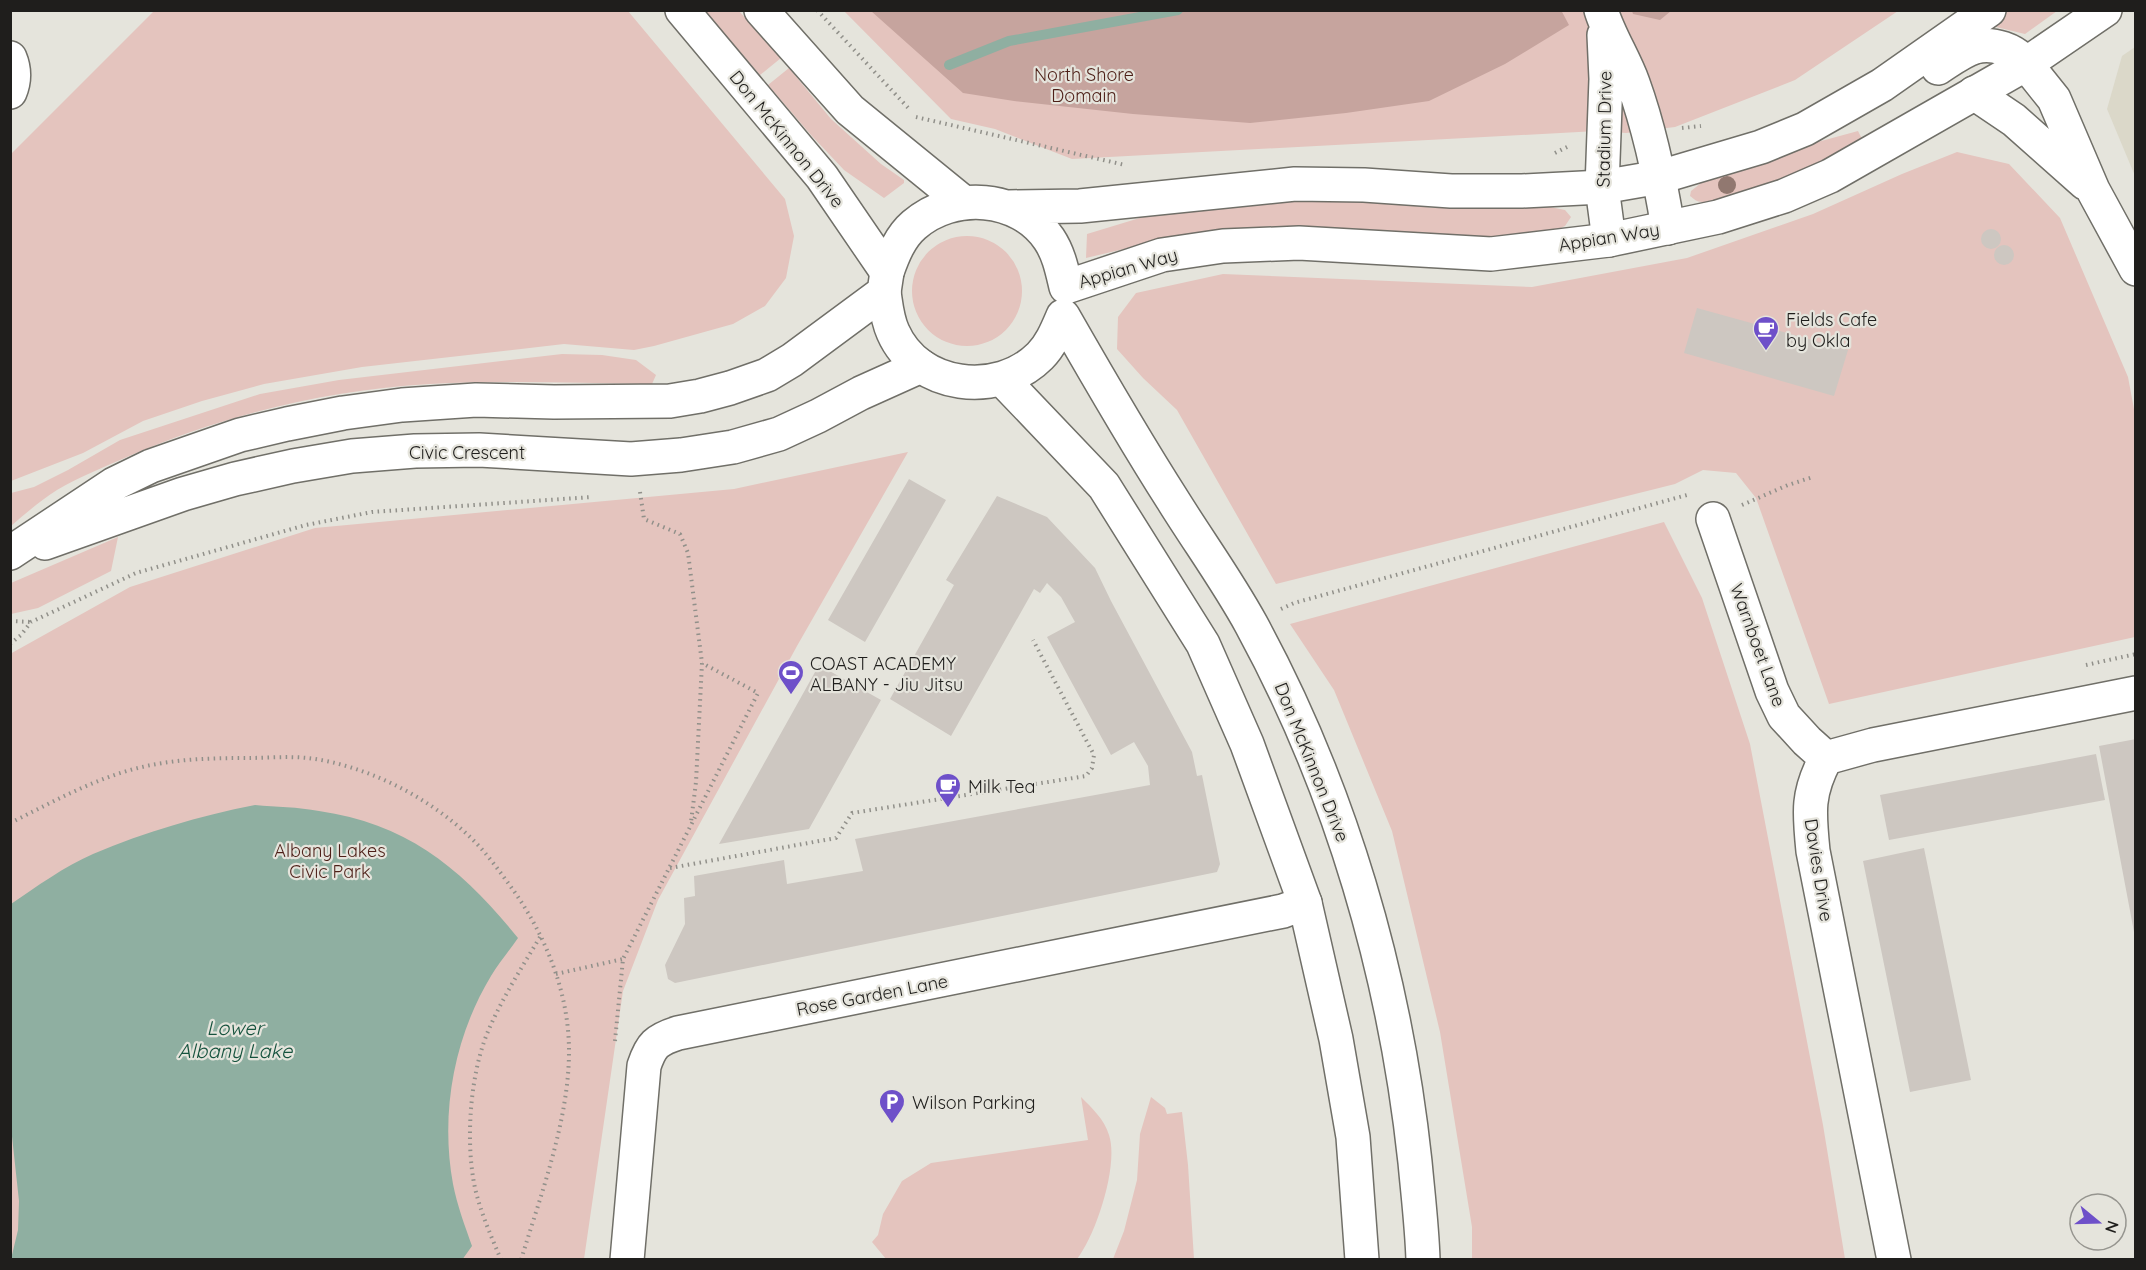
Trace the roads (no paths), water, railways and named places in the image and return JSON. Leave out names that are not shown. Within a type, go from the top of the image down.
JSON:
[{"type":"main road","name":"Don McKinnon Drive","points":[[682,10],[822,177],[885,282]]},
{"type":"main road","points":[[761,10],[850,110],[963,202]]},
{"type":"main road","points":[[1008,207],[1030,220],[1049,238],[1060,261],[1064,302],[1054,337],[1041,355],[1023,370],[1002,380],[974,384],[946,379],[921,366],[905,351],[893,333],[887,313],[885,282],[897,246],[914,225],[937,210],[963,202],[986,202],[1008,207],[1080,206],[1295,184],[1364,185],[1451,191],[1557,190],[1602,187],[1660,177],[1761,147],[1805,129],[1898,75],[1989,10]]},
{"type":"main road","name":"Appian Way","points":[[1064,302],[1162,255],[1223,246],[1299,243],[1491,254],[1609,240],[1718,217],[1784,196],[1830,176],[1886,146],[2026,64],[2104,10]]},
{"type":"main road","name":"Stadium Drive","points":[[1602,14],[1632,81],[1660,177],[1668,228]]},
{"type":"main road","name":"Stadium Drive","points":[[1602,14],[1606,79],[1602,187],[1609,240]]},
{"type":"main road","points":[[1898,75],[1936,69],[1967,51],[1984,46],[1998,47],[2020,56],[2054,99],[2093,190],[2136,269]]},
{"type":"main road","points":[[10,58],[15,78],[10,92]]},
{"type":"main road","points":[[1974,93],[2014,120],[2093,190]]},
{"type":"main road","name":"Civic Crescent","points":[[10,554],[114,484],[151,466],[240,435],[287,424],[402,405],[476,400],[670,401],[730,388],[767,375],[792,360],[885,282]]},
{"type":"main road","name":"Don McKinnon Drive","points":[[1064,302],[1123,421],[1250,622],[1290,704],[1329,794],[1365,901],[1391,1006],[1410,1114],[1423,1260]]},
{"type":"main road","name":"Civic Crescent","points":[[10,554],[128,515],[183,494],[293,466],[352,456],[415,451],[479,450],[631,459],[681,455],[733,447],[779,434],[921,366]]},
{"type":"main road","points":[[1002,380],[1104,486],[1203,644],[1247,744],[1305,903],[1336,1039],[1353,1137],[1362,1260]]},
{"type":"main road","name":"Warnboet Lane","points":[[1713,519],[1772,691],[1784,716],[1826,758]]},
{"type":"main road","points":[[1826,758],[1873,745],[2136,693]]},
{"type":"main road","name":"Davies Drive","points":[[1826,758],[1816,777],[1811,797],[1809,813],[1812,852],[1894,1260]]},
{"type":"main road","name":"Rose Garden Lane","points":[[627,1260],[644,1066],[649,1051],[663,1038],[678,1033],[1275,913],[1305,903]]},
{"type":"water","name":"Lower Albany Lake","points":[[255,805],[311,810],[351,817],[407,839],[455,871],[518,938],[494,971],[478,1000],[459,1050],[453,1076],[448,1130],[449,1157],[457,1200],[472,1246],[462,1260],[11,1259],[18,1230],[19,1201],[10,1118],[11,904],[72,864],[93,854],[172,825]]},
{"type":"waterway","points":[[949,65],[1009,41],[1178,10]]},
{"type":"place","name":"Fields Cafe by Okla","points":[[1766,352]]},
{"type":"place","name":"COAST ACADEMY ALBANY - Jiu Jitsu","points":[[791,696]]},
{"type":"place","name":"Milk Tea","points":[[948,809]]},
{"type":"place","name":"Wilson Parking","points":[[892,1125]]},
{"type":"park label","name":"North Shore Domain","points":[[1084,84]]},
{"type":"park label","name":"Albany Lakes Civic Park","points":[[330,860]]}]
